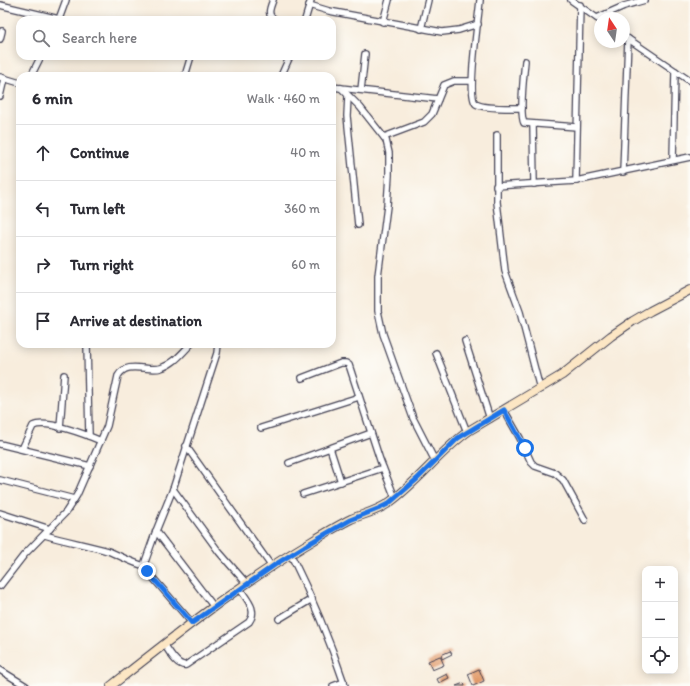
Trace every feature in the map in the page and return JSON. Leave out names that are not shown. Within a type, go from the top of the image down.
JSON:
[{"type":"street","points":[[60,16],[66,0]]},
{"type":"street","points":[[270,16],[269,13],[273,0]]},
{"type":"street","points":[[383,22],[389,0]]},
{"type":"street","points":[[421,29],[428,0]]},
{"type":"street","points":[[480,0],[472,81],[472,96],[477,105],[483,107],[522,108]]},
{"type":"street","points":[[572,0],[594,16]]},
{"type":"street","points":[[612,12],[624,6],[645,0]]},
{"type":"street","points":[[306,16],[310,3],[329,11],[421,29],[448,32],[478,24]]},
{"type":"street","points":[[0,5],[43,16]]},
{"type":"street","points":[[576,181],[580,5]]},
{"type":"street","points":[[0,39],[2,31]]},
{"type":"street","points":[[630,41],[690,81]]},
{"type":"street","points":[[623,172],[626,48]]},
{"type":"street","points":[[361,90],[365,54]]},
{"type":"street","points":[[33,72],[39,60]]},
{"type":"street","points":[[186,72],[190,60]]},
{"type":"street","points":[[283,72],[288,60]]},
{"type":"street","points":[[525,61],[522,108],[522,120],[524,123],[577,127]]},
{"type":"street","points":[[673,160],[675,71]]},
{"type":"street","points":[[0,96],[2,78],[16,82]]},
{"type":"street","points":[[384,137],[424,122],[432,114],[442,89],[447,83],[454,81],[472,81]]},
{"type":"street","points":[[336,87],[438,99]]},
{"type":"street","points":[[341,88],[360,107],[386,140],[389,153],[388,206],[378,276],[378,311],[384,334],[413,418],[435,461]]},
{"type":"street","points":[[348,96],[347,116],[358,225]]},
{"type":"street","points":[[533,124],[534,184]]},
{"type":"street","points":[[497,135],[496,202],[505,271],[520,312],[540,388]]},
{"type":"street","points":[[496,186],[576,181],[690,157]]},
{"type":"street","points":[[111,686],[192,623],[272,567],[350,520],[380,508],[395,498],[458,438],[562,375],[611,336],[633,321],[690,290]]},
{"type":"street","points":[[465,341],[490,419]]},
{"type":"street","points":[[87,348],[90,436]]},
{"type":"street","points":[[0,586],[24,555],[66,512],[74,499],[107,426],[118,376],[121,371],[130,368],[160,368],[173,362],[187,348]]},
{"type":"street","points":[[192,623],[156,583],[147,571],[145,562],[173,489],[217,354],[218,348]]},
{"type":"street","points":[[436,353],[467,432]]},
{"type":"street","points":[[302,378],[341,363],[346,363],[349,366],[383,468],[395,498]]},
{"type":"street","points":[[60,428],[64,375]]},
{"type":"street","points":[[261,428],[359,397]]},
{"type":"street","points":[[504,410],[520,438],[531,462],[535,466],[555,473],[563,480],[585,520]]},
{"type":"street","points":[[22,449],[33,426],[40,424],[90,436],[101,441]]},
{"type":"street","points":[[288,463],[371,433]]},
{"type":"street","points":[[0,444],[90,466]]},
{"type":"street","points":[[186,446],[272,567]]},
{"type":"street","points":[[330,448],[341,482]]},
{"type":"street","points":[[303,494],[383,468]]},
{"type":"street","points":[[0,480],[74,499]]},
{"type":"street","points":[[164,644],[179,664],[183,666],[186,665],[249,622],[254,614],[244,587],[173,489]]},
{"type":"street","points":[[0,514],[50,529]]},
{"type":"street","points":[[156,531],[214,607]]},
{"type":"street","points":[[44,535],[105,551],[135,564],[145,566]]},
{"type":"street","points":[[291,555],[312,599],[344,684],[333,686]]},
{"type":"street","points":[[279,619],[312,599]]},
{"type":"street","points":[[0,670],[26,686]]},
{"type":"building","points":[[450,651],[452,654],[442,659],[441,655]]},
{"type":"building","points":[[440,656],[444,665],[432,670],[428,661]]},
{"type":"building","points":[[479,669],[484,681],[473,686],[468,674]]},
{"type":"building","points":[[447,674],[449,678],[439,683],[437,679]]},
{"type":"building","points":[[464,683],[465,686],[456,686]]},
{"type":"route","points":[[147,571],[192,623],[276,564],[305,546],[350,520],[388,504],[417,479],[458,438],[504,410],[525,448]]}]
